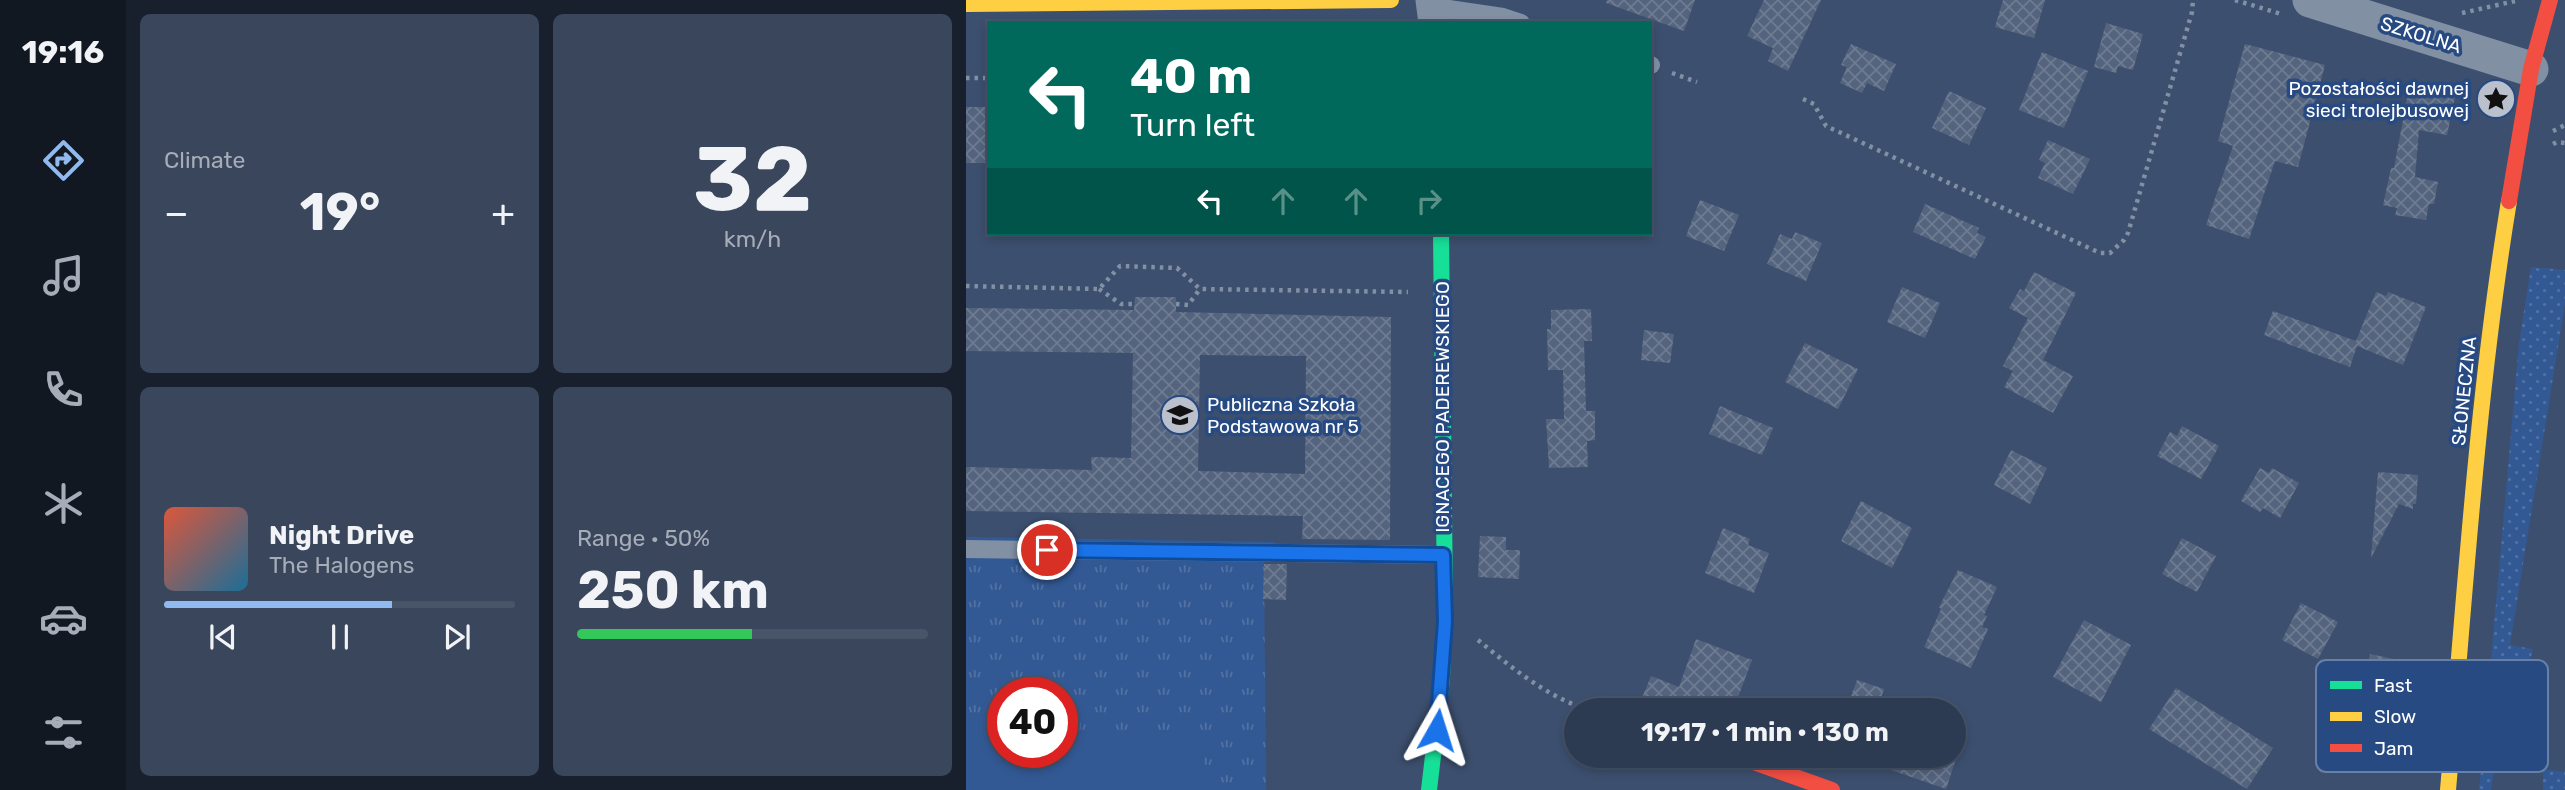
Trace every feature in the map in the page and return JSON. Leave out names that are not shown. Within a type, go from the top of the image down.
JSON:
[{"type":"street","points":[[966,4],[1391,0]]},
{"type":"street","name":"SŁONECZNA","points":[[2460,660],[2480,431],[2501,248],[2531,69],[2550,0]]},
{"type":"street","name":"SZKOLNA","points":[[2299,8],[2531,69]]},
{"type":"street","name":"IGNACEGO PADEREWSKIEGO","points":[[1429,790],[1442,678],[1445,601],[1441,235]]},
{"type":"street","points":[[1770,768],[1832,790]]},
{"type":"street","name":"SŁONECZNA","points":[[2448,790],[2450,772]]},
{"type":"lane","points":[[1435,10],[1503,17],[1515,21]]},
{"type":"lane","points":[[966,549],[1443,555]]},
{"type":"path","points":[[1803,99],[1814,104],[1826,125],[2100,253],[2110,253],[2118,248],[2128,233],[2192,12],[2193,0]]},
{"type":"path","points":[[2235,0],[2299,8]]},
{"type":"path","points":[[2461,14],[2521,0]]},
{"type":"path","points":[[966,78],[987,78]]},
{"type":"path","points":[[2557,142],[2565,143]]},
{"type":"path","points":[[1099,289],[1121,266],[1177,268],[1200,289],[1413,292]]},
{"type":"path","points":[[966,286],[1099,289],[1121,304],[1134,304]]},
{"type":"path","points":[[1176,304],[1188,305],[1200,289]]},
{"type":"path","points":[[1472,635],[1524,677],[1564,700]]},
{"type":"green space","points":[[2531,267],[2565,270],[2565,303],[2510,645],[2533,649],[2529,660],[2491,660],[2519,343]]},
{"type":"green space","points":[[966,537],[1275,542],[1274,562],[1264,562],[1266,790],[966,790]]},
{"type":"green space","points":[[1204,731],[1204,790],[966,790],[966,733],[987,733],[987,768],[1078,768],[1078,733]]},
{"type":"green space","points":[[2565,769],[2565,790],[2543,790],[2543,772],[2548,770],[2564,772]]},
{"type":"green space","points":[[2481,772],[2494,772],[2491,790],[2479,790]]},
{"type":"building","points":[[1607,0],[1695,0],[1684,31],[1606,3]]},
{"type":"building","points":[[1764,0],[1821,0],[1788,71],[1768,61],[1773,48],[1747,36]]},
{"type":"building","points":[[2003,0],[2045,0],[2034,38],[1995,27]]},
{"type":"building","points":[[2106,23],[2143,34],[2133,70],[2118,66],[2116,73],[2094,67]]},
{"type":"building","points":[[1851,44],[1896,64],[1884,91],[1867,83],[1862,93],[1840,83],[1847,67],[1841,65]]},
{"type":"building","points":[[2245,44],[2325,65],[2298,167],[2275,161],[2249,239],[2206,225],[2233,146],[2218,141]]},
{"type":"building","points":[[2042,52],[2088,71],[2064,128],[2019,110]]},
{"type":"building","points":[[2409,88],[2455,97],[2447,135],[2419,130],[2415,177],[2438,182],[2434,204],[2429,204],[2426,220],[2395,215],[2397,208],[2383,205],[2391,168],[2394,168]]},
{"type":"building","points":[[1949,91],[1986,108],[1969,145],[1932,128]]},
{"type":"building","points":[[966,107],[987,107],[987,163],[966,163]]},
{"type":"building","points":[[2048,140],[2090,159],[2073,194],[2038,178],[2045,163],[2039,160]]},
{"type":"building","points":[[1700,200],[1739,215],[1724,251],[1686,236]]},
{"type":"building","points":[[1925,204],[1979,228],[1977,233],[1986,237],[1975,259],[1913,232]]},
{"type":"building","points":[[1795,232],[1822,243],[1806,281],[1767,264],[1780,234],[1792,239]]},
{"type":"building","points":[[2034,272],[2076,293],[2043,360],[2073,376],[2053,413],[2004,387],[2013,371],[2003,366],[2028,318],[2009,308],[2020,289],[2024,291]]},
{"type":"building","points":[[1902,287],[1940,303],[1925,338],[1887,322]]},
{"type":"building","points":[[2376,292],[2386,296],[2388,292],[2426,307],[2403,365],[2357,346],[2350,367],[2264,335],[2273,311],[2356,341]]},
{"type":"building","points":[[1135,297],[1176,297],[1176,312],[1391,317],[1390,540],[1302,539],[1303,516],[966,511],[966,467],[1092,470],[1091,457],[1131,458],[1133,353],[966,351],[966,308],[1134,310]],"holes":[[[1200,355],[1306,356],[1305,474],[1198,471]]]},
{"type":"building","points":[[1591,309],[1592,341],[1584,341],[1586,411],[1595,411],[1595,440],[1587,441],[1588,467],[1549,468],[1546,419],[1564,419],[1563,370],[1548,370],[1547,329],[1551,329],[1551,310]]},
{"type":"building","points":[[1644,330],[1674,334],[1670,363],[1641,360]]},
{"type":"building","points":[[1805,343],[1858,369],[1838,409],[1785,382]]},
{"type":"building","points":[[1720,406],[1773,428],[1762,455],[1709,434]]},
{"type":"building","points":[[2182,426],[2219,446],[2201,479],[2157,456],[2170,432],[2177,436]]},
{"type":"building","points":[[2011,450],[2047,468],[2030,504],[1994,485]]},
{"type":"building","points":[[2260,468],[2269,473],[2272,468],[2299,483],[2280,518],[2263,508],[2260,512],[2241,501]]},
{"type":"building","points":[[2378,472],[2418,475],[2416,504],[2413,504],[2413,509],[2399,504],[2371,558]]},
{"type":"building","points":[[1861,501],[1912,528],[1892,568],[1841,541]]},
{"type":"building","points":[[1723,528],[1750,539],[1748,545],[1769,553],[1754,593],[1705,573]]},
{"type":"building","points":[[1480,536],[1506,537],[1506,550],[1520,550],[1519,579],[1478,577]]},
{"type":"building","points":[[2182,538],[2216,556],[2197,592],[2162,574]]},
{"type":"building","points":[[1264,564],[1287,564],[1286,600],[1263,599]]},
{"type":"building","points":[[1958,570],[1997,587],[1984,615],[1987,616],[1982,627],[1988,629],[1971,668],[1924,647],[1941,609],[1939,607]]},
{"type":"building","points":[[2301,603],[2338,622],[2318,659],[2282,640]]},
{"type":"building","points":[[2084,620],[2131,645],[2101,702],[2053,677]]},
{"type":"building","points":[[1696,639],[1752,660],[1738,698],[1642,698],[1651,676],[1679,687]]},
{"type":"building","points":[[2370,654],[2398,660],[2369,660]]},
{"type":"building","points":[[1857,680],[1884,689],[1881,698],[1850,698]]},
{"type":"building","points":[[2176,688],[2273,748],[2247,789],[2149,729]]},
{"type":"building","points":[[1885,768],[1953,768],[1946,789]]},
{"type":"traffic: fast","points":[[1429,790],[1442,679],[1445,601],[1441,235]]},
{"type":"traffic: slow","points":[[966,4],[1391,0]]},
{"type":"traffic: slow","points":[[2459,660],[2488,347],[2509,201]]},
{"type":"traffic: slow","points":[[2448,790],[2449,772]]},
{"type":"traffic: jam","points":[[2509,201],[2531,69],[2550,0]]},
{"type":"traffic: jam","points":[[1770,768],[1832,790]]},
{"type":"place","name":"Pozostałości dawnej sieci trolejbusowej","points":[[2496,99]]},
{"type":"place","name":"Publiczna Szkoła Podstawowa nr 5","points":[[1180,415]]},
{"type":"route","points":[[1047,550],[1443,555],[1445,621],[1437,730]]}]
